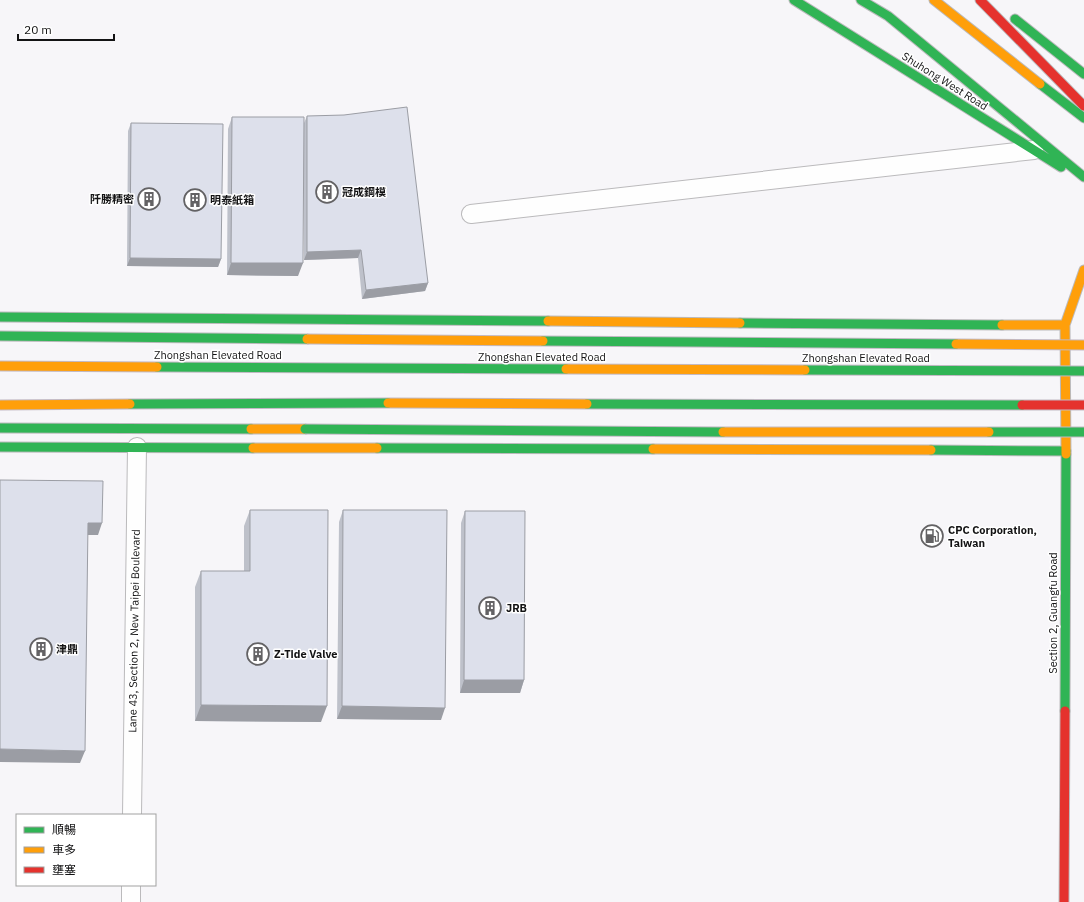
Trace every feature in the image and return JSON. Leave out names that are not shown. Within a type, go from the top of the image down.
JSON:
[{"type":"main road","name":"Shuhong West Road","points":[[794,0],[1084,182]]},
{"type":"main road","points":[[860,0],[888,16],[1084,177]]},
{"type":"main road","points":[[934,0],[1084,118]]},
{"type":"main road","points":[[980,0],[1084,106]]},
{"type":"main road","points":[[990,0],[1084,74]]},
{"type":"main road","name":"Section 2, Guangfu Road","points":[[1064,902],[1066,451],[1065,325],[1084,270]]},
{"type":"main road","points":[[0,317],[1065,325]]},
{"type":"main road","points":[[0,336],[1084,345]]},
{"type":"main road","name":"Zhongshan Elevated Road","points":[[0,366],[1084,371]]},
{"type":"main road","points":[[0,405],[186,403],[1084,405]]},
{"type":"main road","points":[[0,428],[1084,432]]},
{"type":"main road","points":[[0,447],[1066,451]]},
{"type":"lane","points":[[471,214],[1034,150]]},
{"type":"lane","name":"Lane 43, Section 2, New Taipei Boulevard","points":[[132,814],[137,448]]},
{"type":"lane","points":[[131,886],[131,902]]},
{"type":"building","points":[[407,107],[428,283],[366,290],[361,250],[307,252],[307,116],[344,115]]},
{"type":"building","points":[[232,117],[304,117],[303,263],[231,263]]},
{"type":"building","points":[[131,123],[223,124],[221,259],[130,258]]},
{"type":"building","name":"津鼎","points":[[0,480],[103,481],[102,523],[88,523],[85,751],[0,749]]},
{"type":"building","name":"Z-Tide Valve","points":[[250,510],[328,510],[327,706],[201,705],[201,571],[250,571]]},
{"type":"building","points":[[343,510],[447,510],[445,708],[342,706]]},
{"type":"building","name":"JRB","points":[[465,511],[525,511],[524,680],[464,680]]},
{"type":"traffic: fast","points":[[794,0],[1061,167]]},
{"type":"traffic: fast","points":[[861,0],[888,16],[1084,177]]},
{"type":"traffic: fast","points":[[1015,19],[1084,74]]},
{"type":"traffic: fast","points":[[1040,84],[1084,118]]},
{"type":"traffic: fast","points":[[0,317],[548,321]]},
{"type":"traffic: fast","points":[[740,323],[1002,325]]},
{"type":"traffic: fast","points":[[0,336],[307,339]]},
{"type":"traffic: fast","points":[[543,341],[956,344]]},
{"type":"traffic: fast","points":[[157,367],[566,369]]},
{"type":"traffic: fast","points":[[805,370],[1084,371]]},
{"type":"traffic: fast","points":[[130,404],[388,403]]},
{"type":"traffic: fast","points":[[587,404],[1022,405]]},
{"type":"traffic: fast","points":[[0,428],[251,429]]},
{"type":"traffic: fast","points":[[305,429],[723,432]]},
{"type":"traffic: fast","points":[[989,432],[1084,432]]},
{"type":"traffic: fast","points":[[0,447],[253,448]]},
{"type":"traffic: fast","points":[[377,448],[653,449]]},
{"type":"traffic: fast","points":[[931,450],[1066,451]]},
{"type":"traffic: fast","points":[[1065,711],[1066,454]]},
{"type":"traffic: slow","points":[[934,0],[1040,84]]},
{"type":"traffic: slow","points":[[1066,454],[1065,325],[1084,270]]},
{"type":"traffic: slow","points":[[548,321],[740,323]]},
{"type":"traffic: slow","points":[[1002,325],[1065,325]]},
{"type":"traffic: slow","points":[[307,339],[543,341]]},
{"type":"traffic: slow","points":[[956,344],[1084,345]]},
{"type":"traffic: slow","points":[[0,366],[157,367]]},
{"type":"traffic: slow","points":[[566,369],[805,370]]},
{"type":"traffic: slow","points":[[388,403],[587,404]]},
{"type":"traffic: slow","points":[[0,405],[130,404]]},
{"type":"traffic: slow","points":[[251,429],[305,429]]},
{"type":"traffic: slow","points":[[723,432],[989,432]]},
{"type":"traffic: slow","points":[[253,448],[377,448]]},
{"type":"traffic: slow","points":[[653,449],[931,450]]},
{"type":"traffic: jam","points":[[980,0],[1084,106]]},
{"type":"traffic: jam","points":[[1022,405],[1084,405]]},
{"type":"traffic: jam","points":[[1064,902],[1065,711]]},
{"type":"place","name":"冠成鋼模","points":[[327,192]]},
{"type":"place","name":"阡勝精密","points":[[149,199]]},
{"type":"place","name":"明泰紙箱","points":[[195,200]]},
{"type":"place","name":"CPC Corporation, Taiwan","points":[[932,536]]},
{"type":"place","name":"JRB","points":[[490,608]]},
{"type":"place","name":"津鼎","points":[[41,649]]},
{"type":"place","name":"Z-Tide Valve","points":[[258,654]]}]
